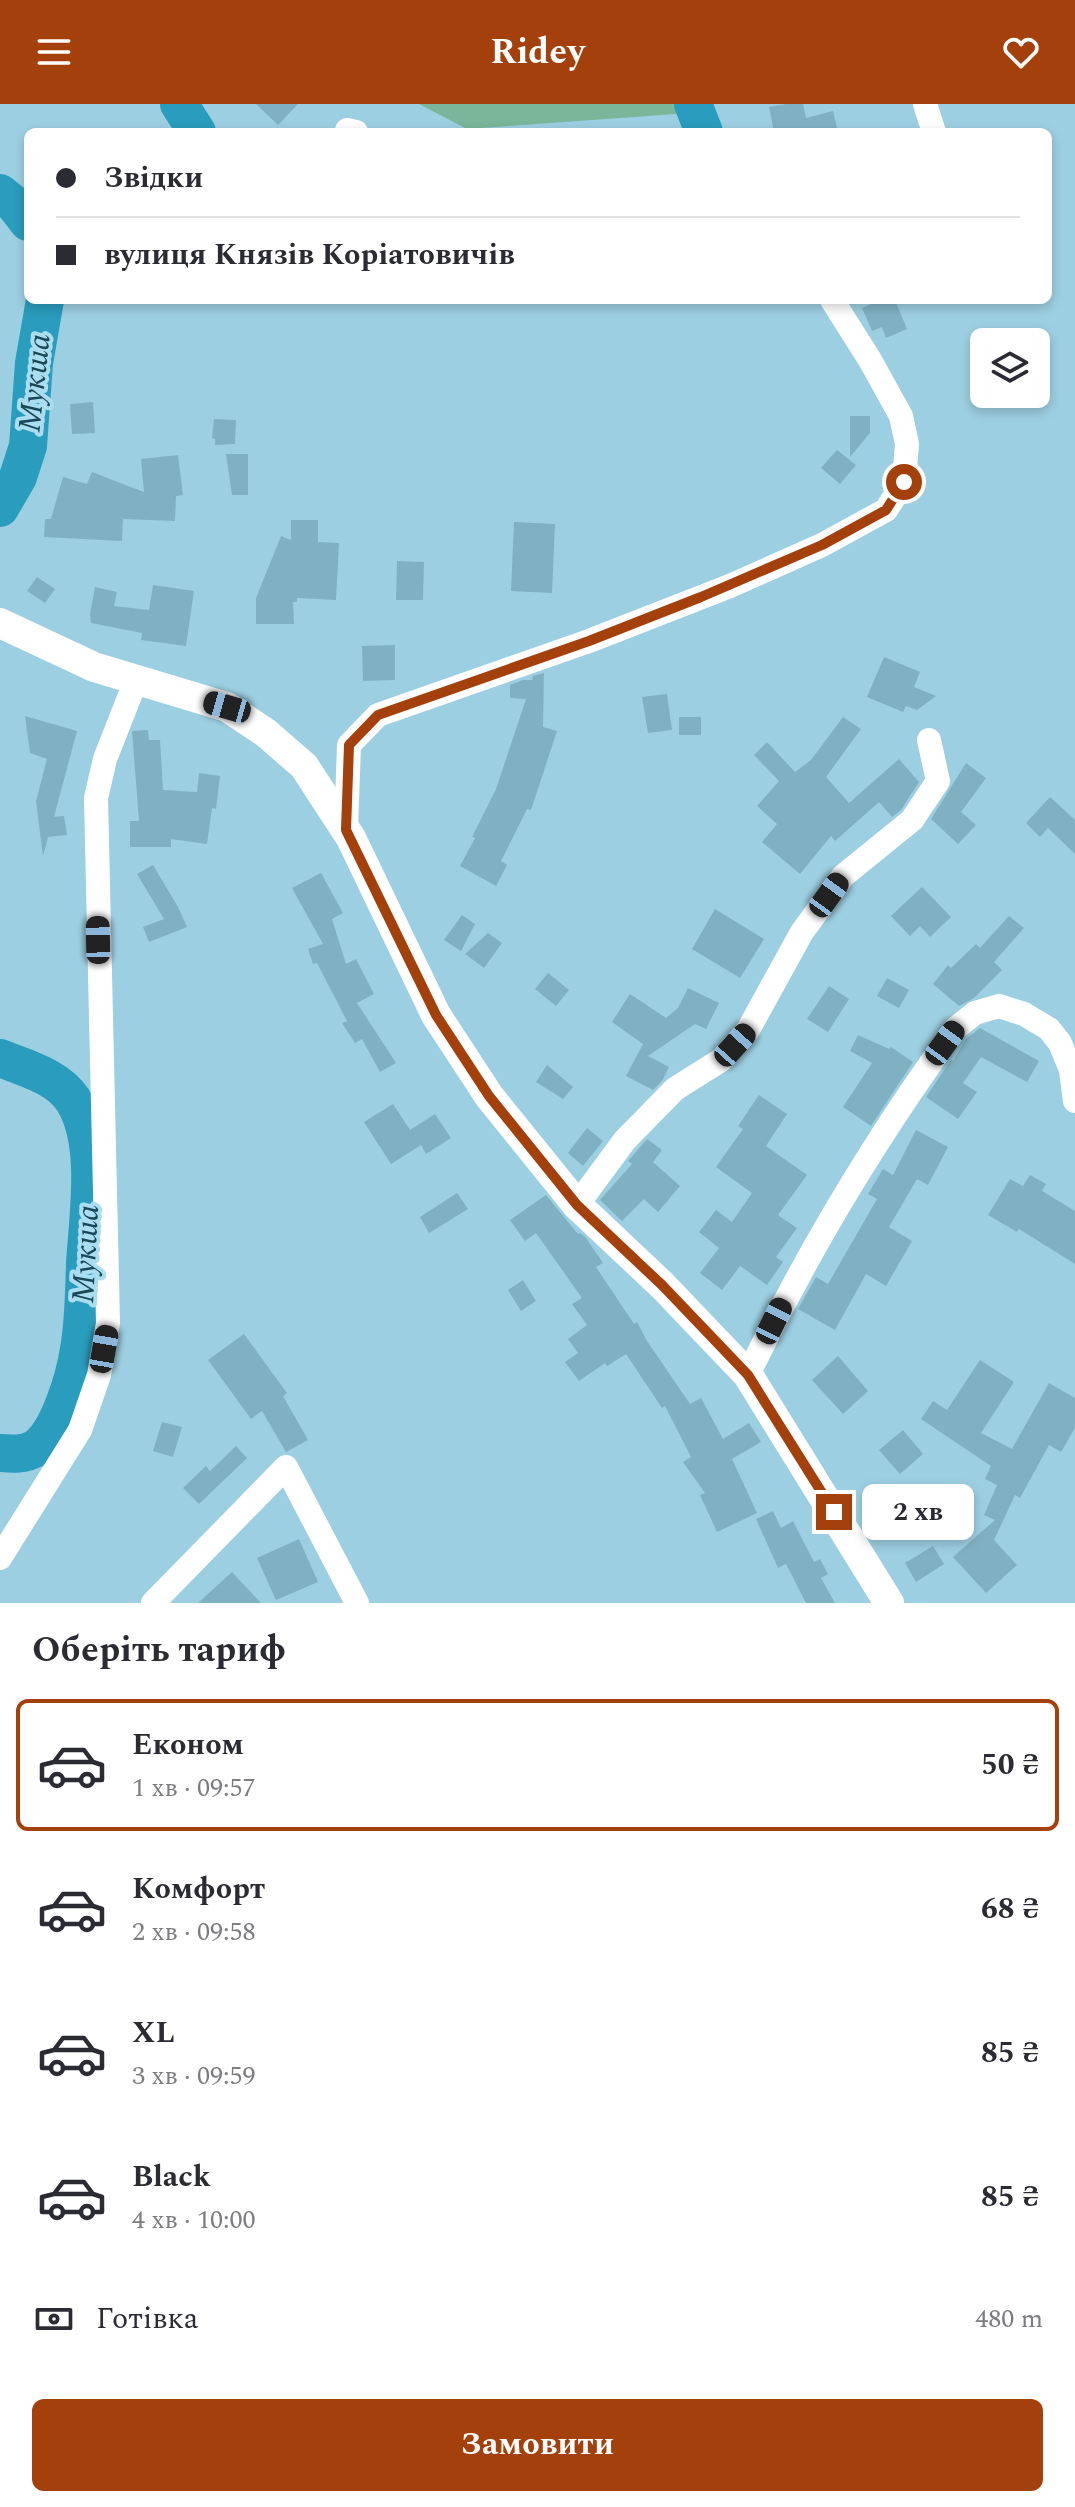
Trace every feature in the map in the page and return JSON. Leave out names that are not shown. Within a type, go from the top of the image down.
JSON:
[{"type":"main road","points":[[0,623],[94,667],[227,707],[266,733],[304,766],[346,830],[436,1015],[489,1096],[577,1205],[662,1285],[748,1375],[889,1603]]},
{"type":"street","points":[[925,104],[933,128]]},
{"type":"street","points":[[346,830],[349,745],[378,715],[589,641],[730,586],[822,545],[886,510],[904,482],[907,444],[901,416],[835,304]]},
{"type":"street","points":[[0,1558],[80,1430],[99,1375],[108,1323],[96,798],[105,759],[136,680]]},
{"type":"street","points":[[577,1205],[625,1140],[675,1089],[721,1060],[748,1030],[802,932],[843,876],[912,820],[938,781],[929,740]]},
{"type":"street","points":[[748,1375],[786,1295],[831,1218],[955,1029],[975,1013],[999,1006],[1024,1014],[1049,1029],[1060,1043],[1071,1070],[1075,1101]]},
{"type":"street","points":[[153,1603],[286,1467],[357,1603]]},
{"type":"green space","points":[[419,104],[676,104],[676,114],[465,128]]},
{"type":"building","points":[[256,104],[298,104],[278,125]]},
{"type":"building","points":[[803,104],[806,118],[833,111],[837,128],[773,128],[769,107]]},
{"type":"building","points":[[871,304],[897,304],[907,329],[886,338],[882,327],[872,331],[862,308]]},
{"type":"building","points":[[93,402],[95,433],[72,434],[70,404]]},
{"type":"building","points":[[850,416],[870,416],[870,433],[850,457]]},
{"type":"building","points":[[214,419],[236,420],[235,444],[215,445],[212,438]]},
{"type":"building","points":[[837,450],[856,465],[840,484],[821,468]]},
{"type":"building","points":[[226,454],[248,454],[248,495],[232,495]]},
{"type":"building","points":[[178,455],[183,495],[176,496],[175,521],[123,519],[122,541],[44,537],[45,519],[51,519],[63,477],[87,484],[92,472],[144,492],[141,459]]},
{"type":"building","points":[[291,520],[318,520],[318,542],[339,543],[336,600],[297,598],[297,602],[293,602],[294,624],[256,624],[256,598],[281,536],[291,540]]},
{"type":"building","points":[[514,522],[555,524],[552,593],[511,591]]},
{"type":"building","points":[[397,561],[424,562],[423,600],[396,600]]},
{"type":"building","points":[[37,577],[55,589],[45,603],[27,591]]},
{"type":"building","points":[[153,585],[194,591],[186,646],[141,640],[142,633],[91,623],[95,587],[117,592],[114,606],[149,610]]},
{"type":"building","points":[[395,645],[395,680],[363,681],[362,646]]},
{"type":"building","points":[[884,657],[920,672],[914,687],[936,696],[917,710],[906,706],[903,712],[867,697]]},
{"type":"building","points":[[544,673],[543,727],[557,731],[531,810],[527,809],[501,861],[507,865],[496,886],[460,866],[496,789],[526,699],[510,698],[510,685],[532,680],[533,676]]},
{"type":"building","points":[[667,694],[672,730],[648,733],[642,697]]},
{"type":"building","points":[[25,716],[77,731],[54,817],[64,816],[67,835],[48,837],[43,856],[36,801],[47,759],[30,753]]},
{"type":"building","points":[[679,717],[701,717],[701,735],[679,735]]},
{"type":"building","points":[[843,717],[861,729],[826,777],[849,803],[899,759],[919,782],[901,810],[892,817],[879,802],[835,841],[831,836],[800,874],[762,842],[777,824],[757,806],[779,781],[754,755],[767,742],[795,772],[811,760]]},
{"type":"building","points":[[148,730],[149,740],[160,740],[163,790],[197,792],[199,773],[220,776],[207,844],[171,839],[171,847],[130,847],[130,821],[139,821],[132,731]]},
{"type":"building","points":[[966,763],[986,778],[961,812],[976,825],[958,844],[931,819]]},
{"type":"building","points":[[1050,797],[1075,820],[1075,854],[1048,828],[1040,837],[1026,823]]},
{"type":"building","points":[[153,865],[187,927],[149,942],[143,927],[164,919],[137,874]]},
{"type":"building","points":[[321,873],[343,913],[332,919],[346,964],[356,959],[374,994],[357,1003],[396,1063],[380,1072],[362,1039],[355,1043],[342,1023],[347,1021],[317,963],[313,964],[308,949],[323,944],[292,888]]},
{"type":"building","points":[[922,887],[951,917],[930,937],[920,926],[910,936],[891,916]]},
{"type":"building","points":[[715,909],[764,939],[740,978],[692,949]]},
{"type":"building","points":[[462,915],[475,924],[461,951],[444,940]]},
{"type":"building","points":[[1009,916],[1024,928],[994,962],[1002,970],[974,998],[959,1006],[933,984],[948,965],[951,968],[976,944],[980,948]]},
{"type":"building","points":[[488,933],[502,943],[484,968],[465,954]]},
{"type":"building","points":[[548,973],[569,990],[556,1006],[535,989]]},
{"type":"building","points":[[887,978],[909,990],[899,1008],[877,996]]},
{"type":"building","points":[[829,986],[849,999],[828,1032],[807,1019]]},
{"type":"building","points":[[688,988],[719,1003],[706,1029],[695,1024],[648,1056],[669,1067],[653,1090],[626,1076],[643,1044],[612,1022],[630,994],[666,1018],[678,1008]]},
{"type":"building","points":[[980,1028],[1039,1061],[1027,1082],[981,1057],[963,1083],[977,1092],[958,1119],[926,1097],[966,1039]]},
{"type":"building","points":[[858,1035],[889,1049],[891,1047],[913,1062],[871,1126],[843,1107],[872,1063],[850,1051]]},
{"type":"building","points":[[547,1065],[573,1087],[563,1099],[536,1082]]},
{"type":"building","points":[[759,1095],[787,1114],[766,1146],[807,1175],[778,1215],[797,1228],[776,1257],[783,1262],[767,1285],[740,1266],[722,1290],[700,1273],[719,1248],[699,1232],[716,1210],[732,1222],[752,1193],[716,1167],[743,1129],[738,1126]]},
{"type":"building","points":[[393,1104],[410,1130],[435,1114],[451,1138],[426,1154],[421,1145],[391,1164],[364,1122]]},
{"type":"building","points":[[587,1128],[603,1141],[583,1166],[568,1153]]},
{"type":"building","points":[[916,1130],[948,1147],[928,1185],[917,1179],[889,1227],[912,1241],[886,1286],[866,1274],[835,1330],[798,1309],[816,1277],[828,1284],[877,1199],[868,1194],[883,1169],[893,1175]]},
{"type":"building","points":[[647,1139],[662,1150],[653,1162],[680,1186],[658,1212],[644,1199],[622,1221],[600,1200],[632,1164],[628,1161]]},
{"type":"building","points":[[1030,1175],[1046,1184],[1042,1191],[1075,1211],[1075,1264],[1019,1229],[1017,1232],[988,1215],[1010,1179],[1023,1186]]},
{"type":"building","points":[[457,1193],[468,1209],[429,1233],[420,1217]]},
{"type":"building","points":[[546,1195],[578,1234],[586,1238],[603,1263],[596,1267],[634,1324],[637,1322],[690,1404],[701,1398],[723,1439],[749,1423],[761,1442],[732,1459],[757,1513],[717,1532],[700,1495],[705,1493],[683,1462],[691,1457],[665,1406],[662,1408],[626,1354],[607,1366],[605,1363],[579,1381],[565,1362],[578,1353],[568,1339],[587,1325],[572,1304],[582,1298],[536,1233],[525,1241],[510,1220]]},
{"type":"building","points":[[523,1280],[536,1301],[521,1311],[508,1290]]},
{"type":"building","points":[[244,1334],[287,1393],[283,1396],[308,1440],[286,1452],[262,1411],[251,1419],[208,1360]]},
{"type":"building","points":[[838,1356],[868,1391],[843,1414],[812,1380]]},
{"type":"building","points":[[980,1360],[1014,1382],[981,1433],[1012,1449],[1049,1383],[1075,1398],[1075,1428],[1061,1452],[1049,1445],[1020,1498],[1015,1495],[994,1540],[1017,1565],[986,1593],[953,1557],[995,1520],[984,1515],[997,1485],[985,1479],[991,1466],[921,1419],[933,1401],[947,1410]]},
{"type":"building","points":[[162,1422],[182,1427],[173,1457],[153,1451]]},
{"type":"building","points":[[903,1430],[923,1454],[900,1474],[879,1450]]},
{"type":"building","points":[[236,1446],[247,1458],[199,1504],[183,1488],[206,1466],[210,1471]]},
{"type":"building","points":[[902,1491],[914,1509],[894,1522],[882,1504]]},
{"type":"building","points":[[773,1511],[781,1528],[793,1521],[814,1562],[820,1559],[828,1574],[821,1578],[835,1603],[806,1603],[786,1564],[778,1568],[756,1519]]},
{"type":"building","points":[[299,1539],[318,1582],[276,1600],[257,1558]]},
{"type":"building","points":[[933,1546],[944,1564],[916,1582],[905,1563]]},
{"type":"building","points":[[232,1572],[261,1603],[198,1603]]},
{"type":"waterway","name":"Мукша","points":[[179,104],[194,128]]},
{"type":"waterway","name":"Мукша","points":[[693,104],[702,128]]},
{"type":"waterway","name":"Мукша","points":[[0,193],[24,217]]},
{"type":"waterway","name":"Мукша","points":[[0,508],[18,477],[28,446],[34,363],[44,304]]},
{"type":"waterway","name":"Мукша","points":[[0,1058],[49,1079],[73,1100],[87,1136],[90,1179],[82,1328],[70,1388],[52,1430],[36,1448],[23,1453],[0,1453]]},
{"type":"route","points":[[834,1512],[748,1375],[662,1285],[577,1205],[489,1096],[436,1015],[346,830],[349,745],[378,715],[589,641],[730,586],[822,545],[886,510],[904,482]]}]
